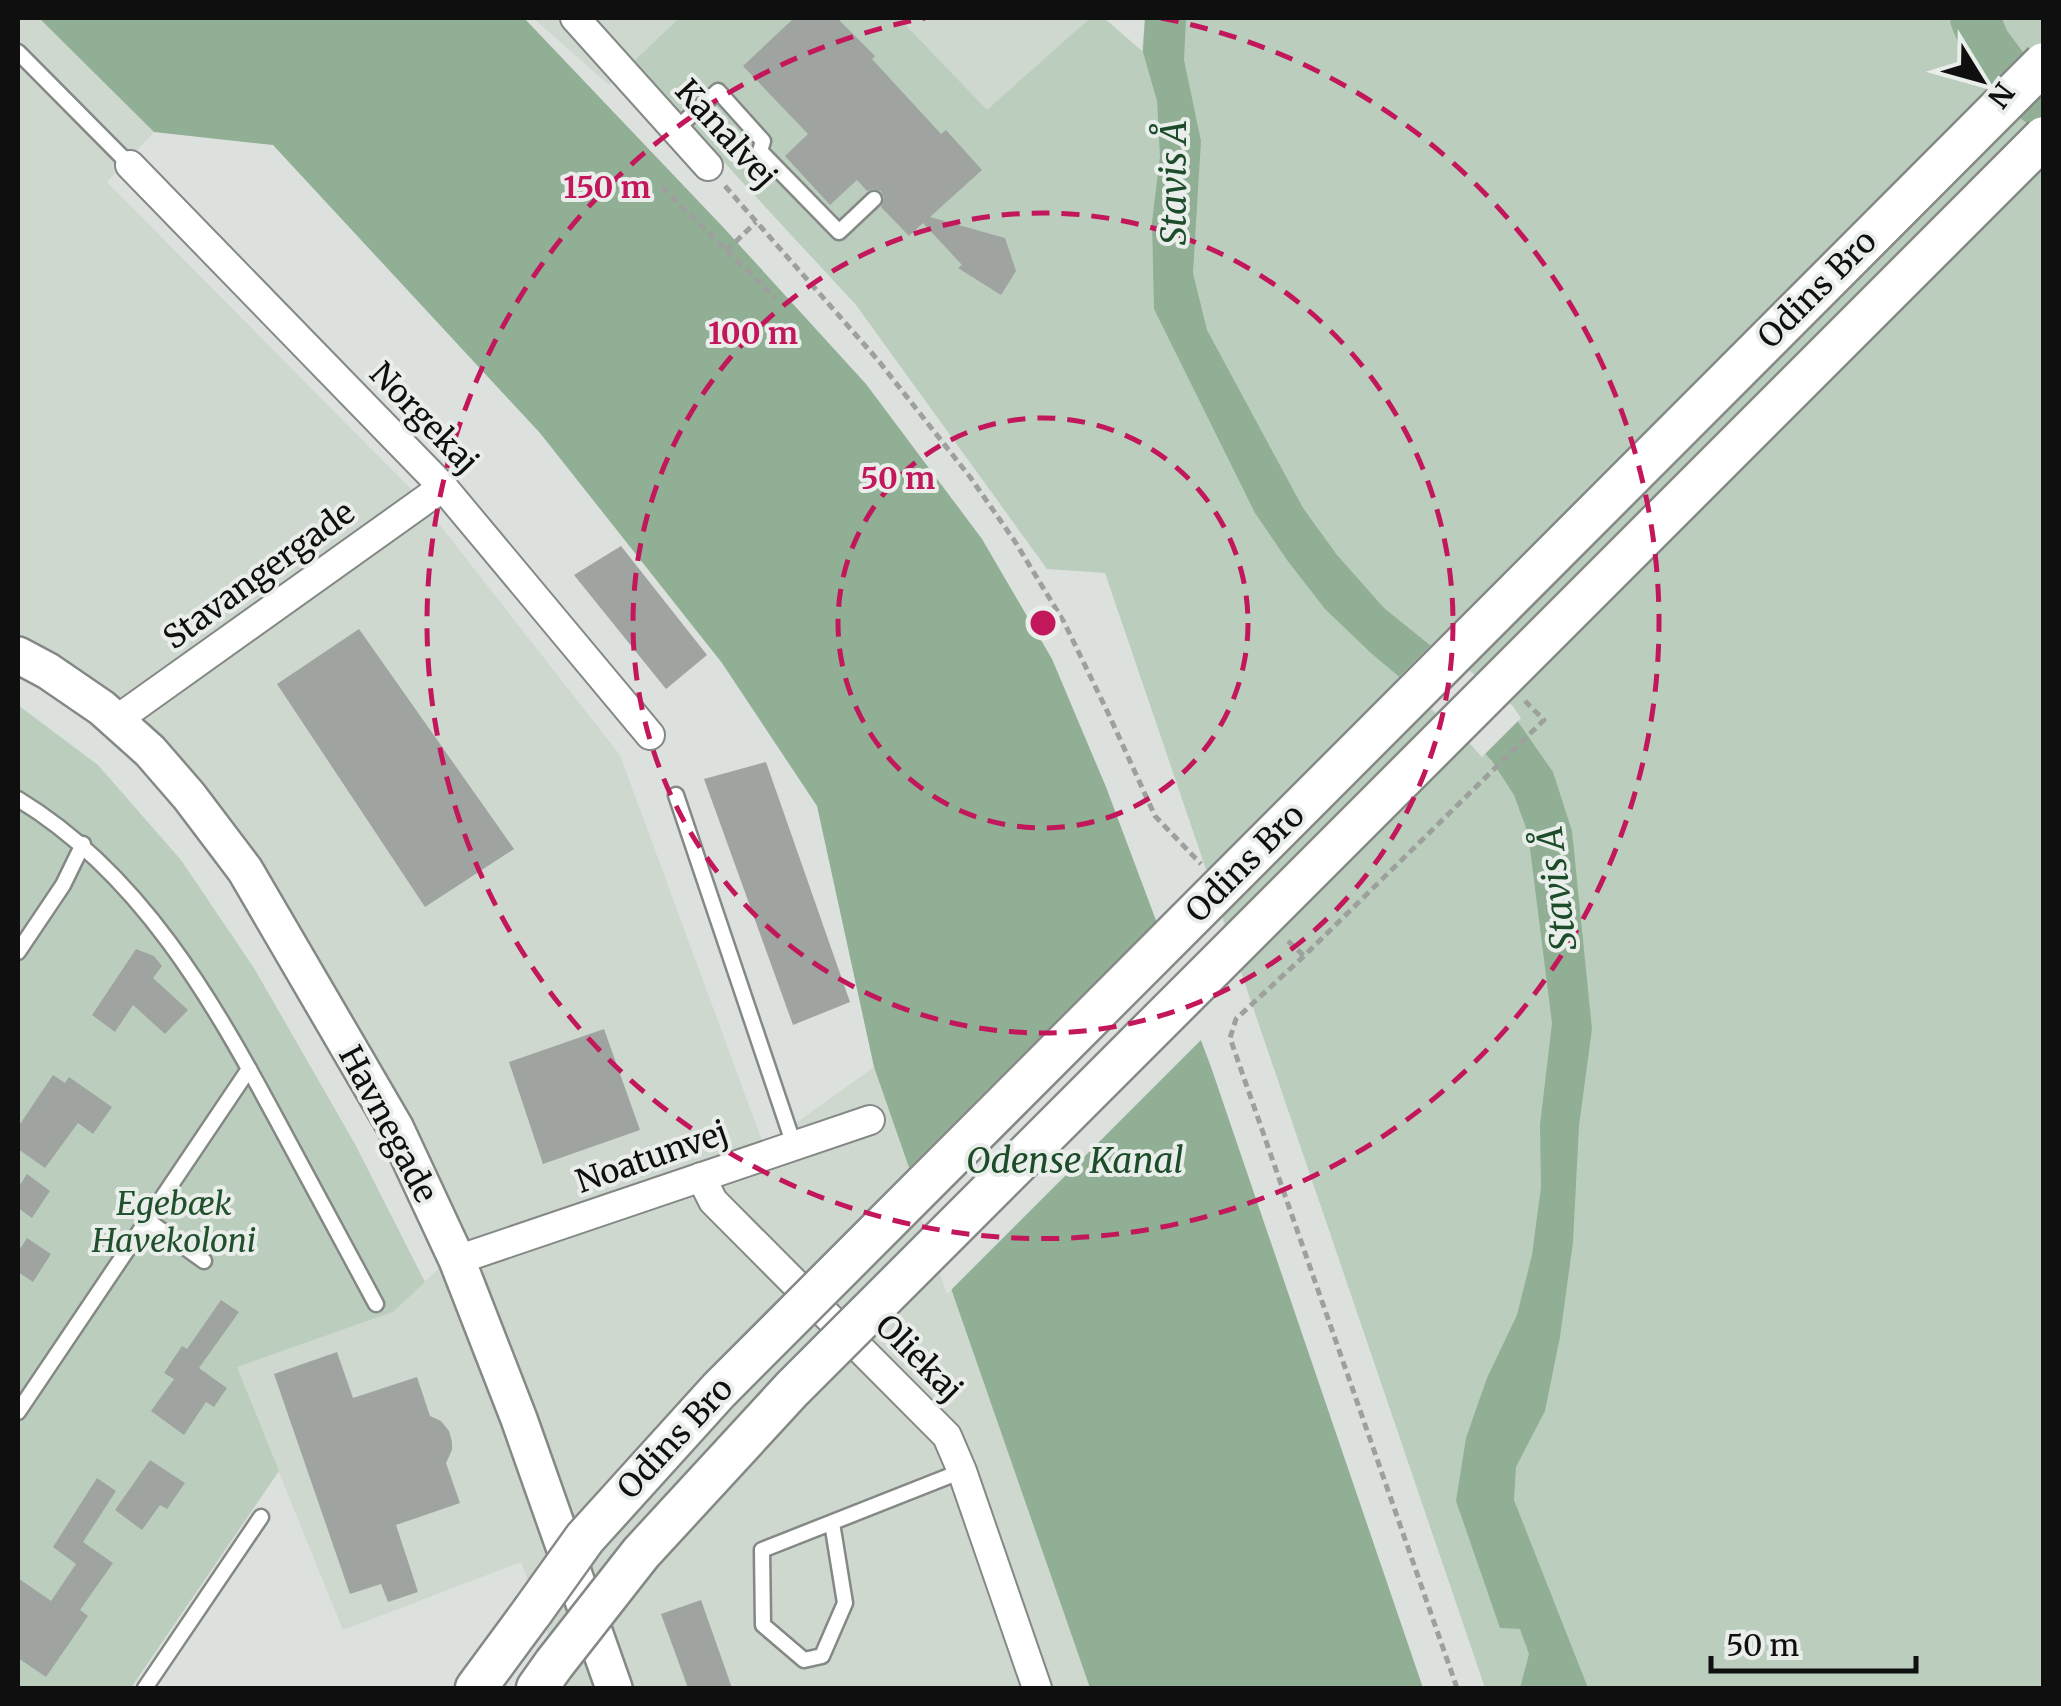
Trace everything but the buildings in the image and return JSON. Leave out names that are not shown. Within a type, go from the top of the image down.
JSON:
[{"type":"main road","name":"Odins Bro","points":[[476,1688],[585,1538],[719,1390],[2044,63]]},
{"type":"main road","name":"Odins Bro","points":[[545,1676],[641,1553],[792,1389],[2044,137]]},
{"type":"street","name":"Kanalvej","points":[[575,18],[708,166]]},
{"type":"street","name":"Norgekaj","points":[[130,165],[442,486],[650,735]]},
{"type":"street","name":"Stavangergade","points":[[115,721],[442,486]]},
{"type":"street","name":"Havnegade","points":[[18,654],[102,708],[150,751],[189,796],[245,870],[395,1127],[457,1260],[519,1419],[614,1688]]},
{"type":"street","name":"Noatunvej","points":[[457,1260],[870,1120]]},
{"type":"street","name":"Oliekaj","points":[[701,1177],[713,1201],[947,1436],[1037,1688]]},
{"type":"lane","points":[[18,52],[130,165]]},
{"type":"lane","points":[[675,130],[718,91],[763,141],[760,151],[839,232],[874,199]]},
{"type":"lane","points":[[676,795],[794,1145]]},
{"type":"lane","points":[[18,798],[83,844],[128,890],[172,945],[249,1069],[376,1304]]},
{"type":"lane","points":[[18,952],[63,884],[83,844]]},
{"type":"lane","points":[[18,1412],[249,1069]]},
{"type":"lane","points":[[147,1220],[204,1260]]},
{"type":"lane","points":[[832,1523],[846,1603],[822,1656],[804,1660],[763,1625],[762,1550],[962,1471]]},
{"type":"lane","points":[[144,1688],[261,1517]]},
{"type":"path","name":"Kanalvej","points":[[708,166],[825,298],[970,477],[1064,622],[1154,816],[1200,862]]},
{"type":"path","points":[[662,188],[775,298]]},
{"type":"path","points":[[726,251],[757,221]]},
{"type":"path","points":[[1457,1688],[1230,1038],[1236,1019],[1544,720],[1524,702]]},
{"type":"path","points":[[1274,929],[1304,956]]},
{"type":"shaded area","points":[[18,18],[39,18],[154,132],[107,182],[414,492],[620,755],[764,1146],[874,1067],[1090,1688],[568,1688],[521,1562],[343,1630],[236,1367],[393,1312],[464,1244],[411,1115],[249,849],[36,645],[18,637]]},
{"type":"shaded area","points":[[533,18],[679,18],[609,85]]},
{"type":"shaded area","points":[[899,18],[1090,18],[987,111]]},
{"type":"green space","points":[[679,18],[899,18],[987,110],[1090,18],[1104,18],[1142,51],[1145,18],[2043,18],[2043,1688],[1485,1688],[1105,573],[1047,569],[856,305],[632,63]]},
{"type":"green space","name":"Egebæk Havekoloni","points":[[18,705],[98,765],[181,860],[254,968],[355,1144],[425,1282],[393,1312],[237,1367],[279,1471],[131,1688],[18,1688]]},
{"type":"water","name":"Odense Kanal","points":[[39,18],[524,18],[866,384],[982,539],[1052,659],[1106,787],[1211,1067],[1423,1688],[1090,1688],[874,1067],[817,806],[722,663],[540,433],[273,145],[154,132]]},
{"type":"water","points":[[1145,18],[1186,18],[1184,60],[1201,141],[1193,273],[1207,330],[1303,508],[1337,555],[1384,608],[1509,709],[1553,772],[1572,831],[1592,1029],[1579,1126],[1573,1242],[1560,1337],[1545,1411],[1516,1467],[1514,1500],[1588,1688],[1520,1688],[1529,1654],[1520,1629],[1500,1628],[1456,1501],[1466,1438],[1487,1378],[1517,1315],[1532,1255],[1541,1187],[1540,1125],[1552,1023],[1528,833],[1514,795],[1492,761],[1464,731],[1325,609],[1287,560],[1255,513],[1154,309],[1152,222],[1160,156],[1157,101],[1143,52]]},
{"type":"pier","points":[[1434,642],[1512,705],[1521,718],[1482,757],[1461,734],[1396,680]]},
{"type":"pier","points":[[1160,917],[1205,1036],[947,1294],[905,1172]]},
{"type":"waterway","name":"Stavis Å","points":[[1975,18],[1985,43],[2018,87],[2044,104]]}]
